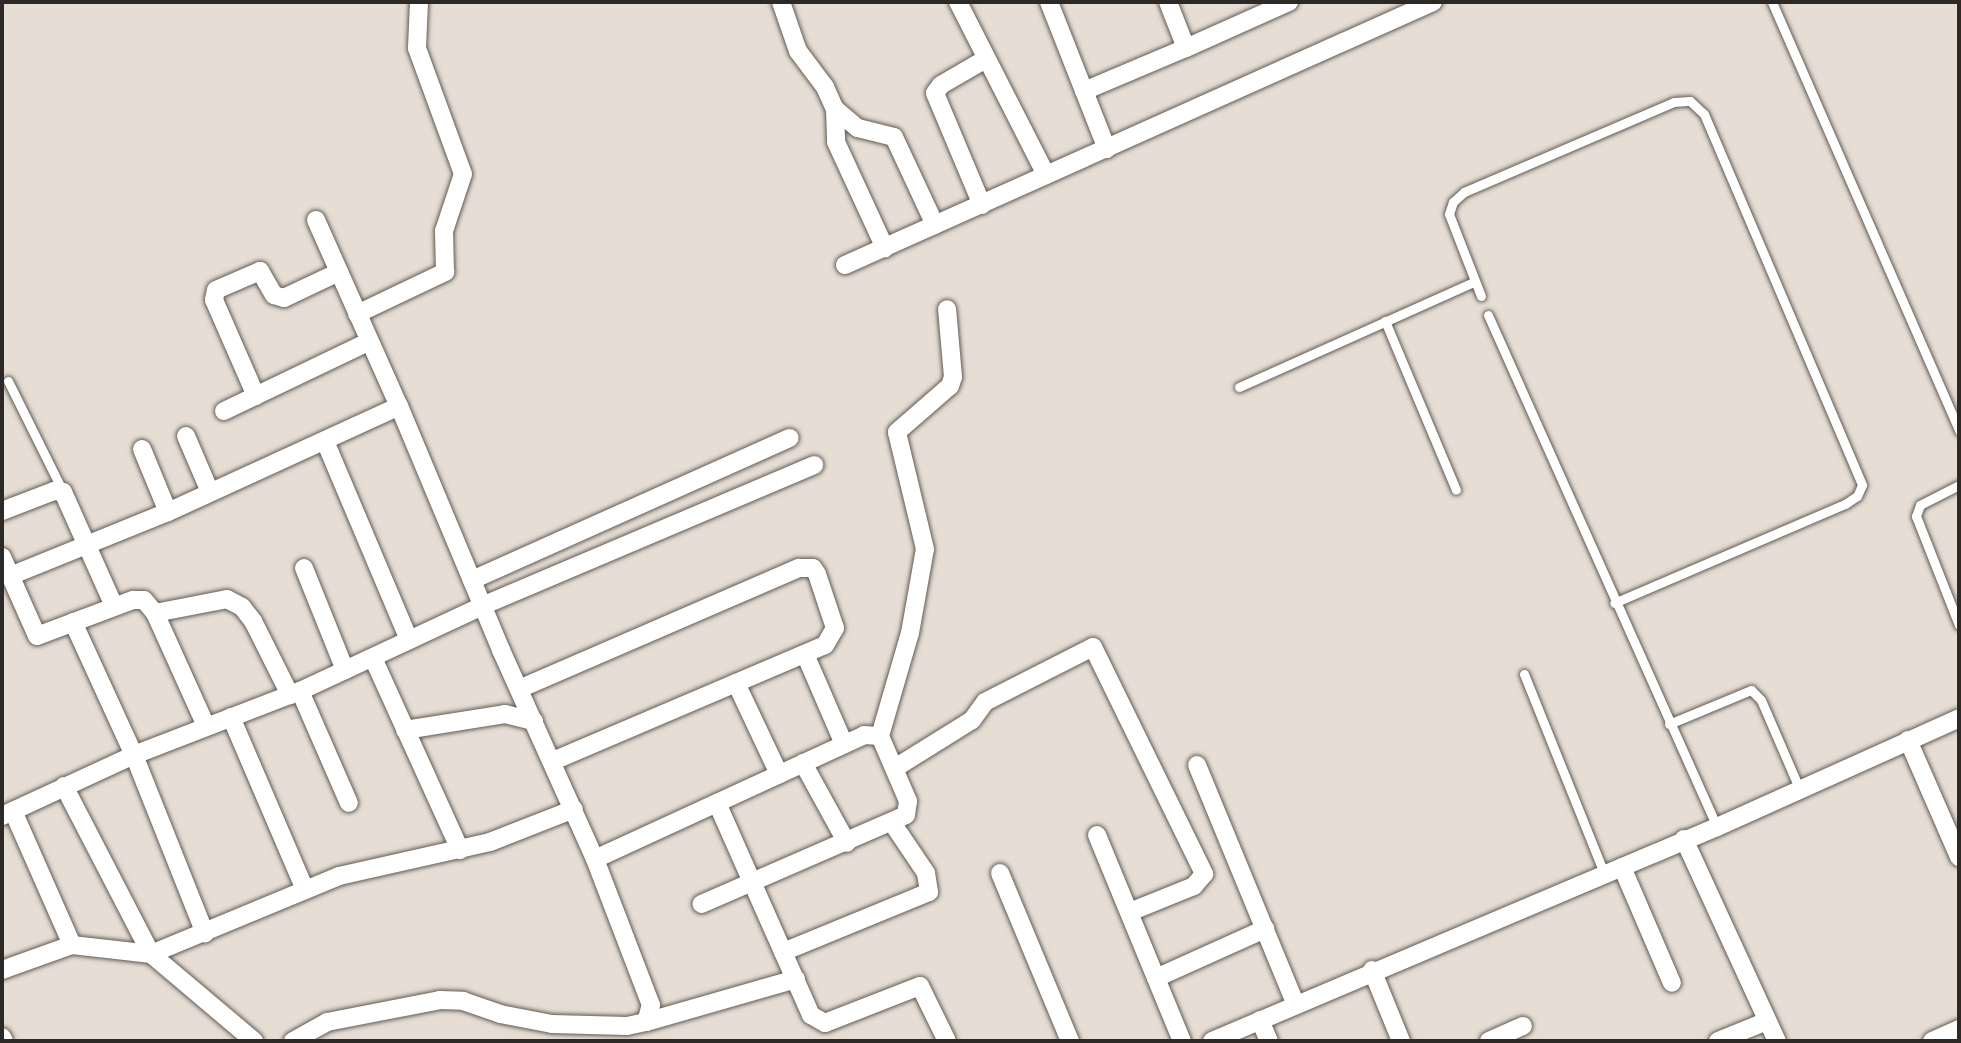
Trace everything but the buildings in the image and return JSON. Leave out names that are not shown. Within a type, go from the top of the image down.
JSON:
[{"type":"street","points":[[356,314],[445,272],[444,231],[463,174],[417,48],[419,2]]},
{"type":"street","points":[[781,2],[798,51],[825,87],[835,109],[836,142],[885,248]]},
{"type":"street","points":[[958,2],[984,60],[1046,175]]},
{"type":"street","points":[[1049,2],[1107,149]]},
{"type":"street","points":[[1168,2],[1186,48]]},
{"type":"street","points":[[1084,91],[1186,48],[1268,6],[1289,2]]},
{"type":"street","points":[[845,265],[1433,2]]},
{"type":"street","points":[[982,205],[935,93],[941,85],[984,60]]},
{"type":"street","points":[[835,109],[858,128],[894,137],[935,225]]},
{"type":"street","points":[[316,220],[368,342],[399,406],[482,606],[575,809],[651,1005],[646,1022]]},
{"type":"street","points":[[256,396],[214,300],[216,290],[260,271],[274,295],[284,298],[339,272]]},
{"type":"street","points":[[701,904],[893,824],[909,808],[880,736],[910,632],[925,549],[897,432],[950,386],[953,377],[947,309]]},
{"type":"street","points":[[224,411],[368,342]]},
{"type":"street","points":[[10,576],[168,512],[399,406]]},
{"type":"street","points":[[186,436],[210,492]]},
{"type":"street","points":[[472,580],[790,438]]},
{"type":"street","points":[[326,441],[410,640]]},
{"type":"street","points":[[142,449],[168,512]]},
{"type":"street","points":[[72,945],[7,814],[134,755],[295,693],[482,606],[814,465]]},
{"type":"street","points":[[2,511],[63,492],[90,544],[114,606]]},
{"type":"street","points":[[2,556],[34,634],[41,635],[114,606],[144,600],[155,613],[206,726]]},
{"type":"street","points":[[519,689],[806,567],[817,574],[835,628],[825,645],[553,761]]},
{"type":"street","points":[[304,568],[345,670]]},
{"type":"street","points":[[155,613],[227,599],[242,607],[295,693],[349,803]]},
{"type":"street","points":[[73,622],[134,755],[205,933]]},
{"type":"street","points":[[895,768],[972,720],[985,702],[1093,647],[1204,874],[1194,886],[1130,912]]},
{"type":"street","points":[[805,654],[844,744]]},
{"type":"street","points":[[373,658],[460,850]]},
{"type":"street","points":[[736,683],[779,774]]},
{"type":"street","points":[[405,730],[505,714],[534,720]]},
{"type":"street","points":[[231,717],[305,890]]},
{"type":"street","points":[[1212,1041],[1372,970],[1717,827],[1959,718]]},
{"type":"street","points":[[595,859],[844,744],[870,733],[880,736]]},
{"type":"street","points":[[1908,740],[1959,857]]},
{"type":"street","points":[[803,764],[846,843]]},
{"type":"street","points":[[1197,765],[1295,1003]]},
{"type":"street","points":[[64,786],[151,954],[254,1041]]},
{"type":"street","points":[[717,803],[811,1015],[825,1023],[920,986],[947,1041]]},
{"type":"street","points":[[2,970],[72,945],[151,954],[360,869],[460,850],[575,809]]},
{"type":"street","points":[[783,951],[929,892],[932,888],[926,873],[893,824]]},
{"type":"street","points":[[1097,835],[1182,1041]]},
{"type":"street","points":[[1684,839],[1777,1041]]},
{"type":"street","points":[[1622,867],[1672,983]]},
{"type":"street","points":[[1000,873],[1070,1041]]},
{"type":"street","points":[[1156,978],[1265,929]]},
{"type":"street","points":[[1372,970],[1401,1041]]},
{"type":"street","points":[[293,1041],[327,1022],[440,1000],[463,1000],[554,1033],[627,1026],[796,979]]},
{"type":"street","points":[[1260,1020],[1269,1041]]},
{"type":"street","points":[[1718,1041],[1767,1021]]},
{"type":"street","points":[[1489,1041],[1523,1026]]},
{"type":"street","points":[[1932,1041],[1959,1029]]},
{"type":"lane","points":[[1772,2],[1959,431]]},
{"type":"lane","points":[[1481,296],[1449,214],[1453,202],[1464,192],[1674,102],[1690,101],[1704,114],[1862,485],[1857,496],[1845,504],[1614,603]]},
{"type":"lane","points":[[1239,387],[1474,282]]},
{"type":"lane","points":[[1489,315],[1614,603],[1717,827]]},
{"type":"lane","points":[[1385,321],[1456,490]]},
{"type":"lane","points":[[8,381],[63,492]]},
{"type":"lane","points":[[1959,485],[1920,505],[1916,516],[1959,625]]},
{"type":"lane","points":[[1524,674],[1604,873]]},
{"type":"lane","points":[[1669,724],[1751,690],[1761,701],[1800,789]]}]
